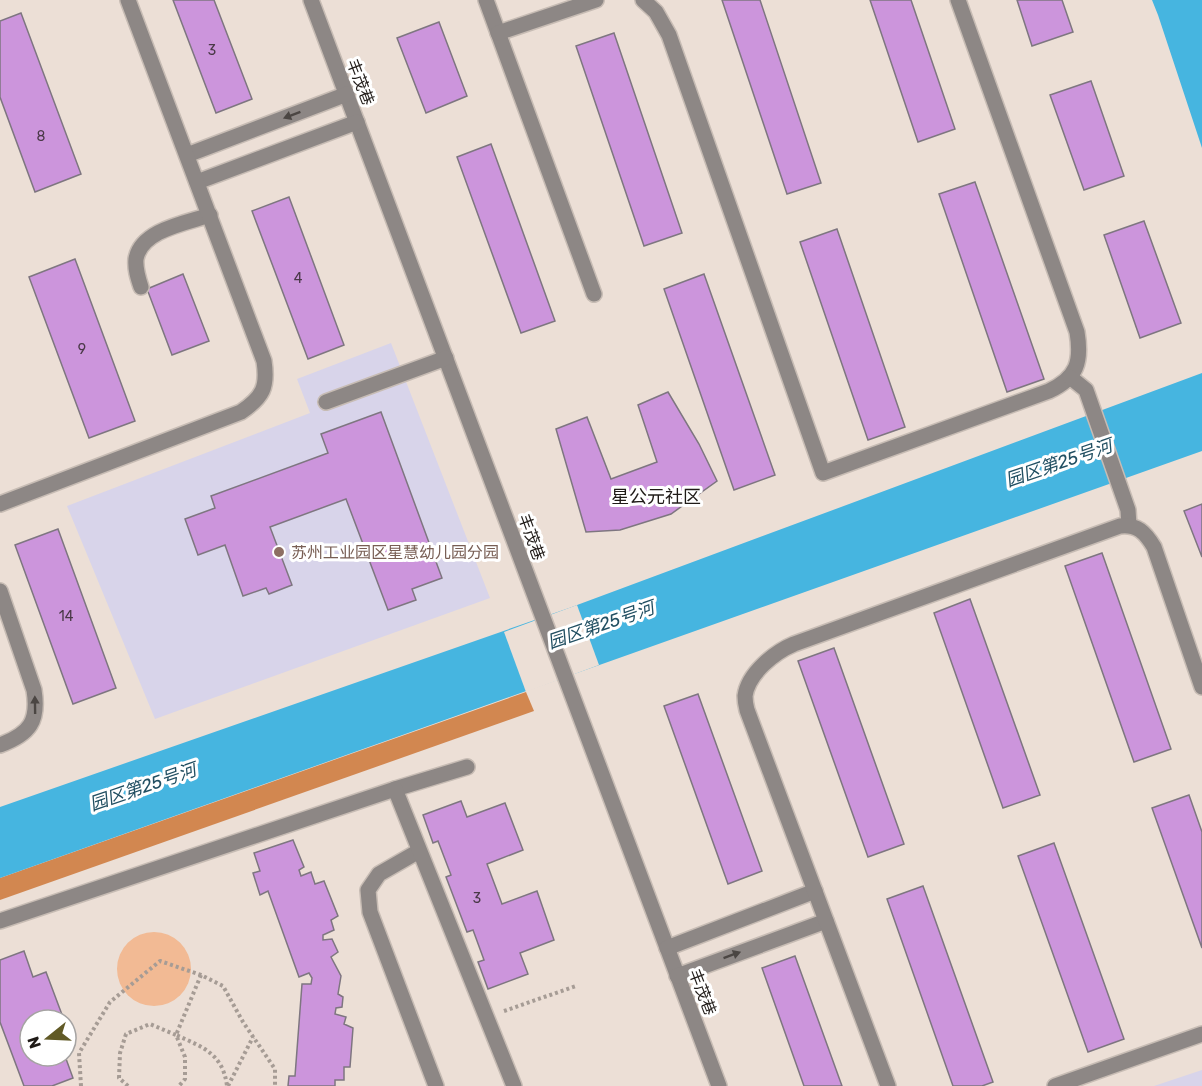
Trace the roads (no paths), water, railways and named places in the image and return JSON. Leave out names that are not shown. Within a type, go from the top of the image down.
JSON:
[{"type":"street","points":[[0,504],[241,412],[254,403],[262,393],[267,379],[264,361],[128,0]]},
{"type":"street","name":"丰茂巷","points":[[311,0],[719,1086]]},
{"type":"street","points":[[486,0],[594,294]]},
{"type":"street","points":[[498,33],[596,0]]},
{"type":"street","points":[[643,0],[656,12],[669,35],[823,473],[1049,391],[1070,377],[1078,363],[1080,349],[1077,332],[958,0]]},
{"type":"street","points":[[187,155],[347,94]]},
{"type":"street","points":[[197,182],[357,122]]},
{"type":"street","points":[[141,287],[136,272],[136,258],[143,244],[158,233],[210,215]]},
{"type":"street","points":[[326,402],[446,358]]},
{"type":"street","points":[[1070,377],[1086,390],[1121,488],[1128,510],[1129,525]]},
{"type":"street","points":[[888,1086],[747,710],[745,695],[760,669],[771,656],[794,644],[1120,526],[1129,525],[1139,528],[1154,547],[1202,687]]},
{"type":"street","points":[[0,591],[37,705],[35,717],[29,728],[0,745]]},
{"type":"street","points":[[0,921],[467,767]]},
{"type":"street","points":[[395,789],[514,1086]]},
{"type":"street","points":[[419,851],[380,874],[368,890],[370,912],[436,1086]]},
{"type":"street","points":[[667,948],[815,891]]},
{"type":"street","points":[[677,976],[826,921]]},
{"type":"street","points":[[1055,1086],[1202,1034]]},
{"type":"water","points":[[1152,0],[1202,0],[1202,148],[1158,15]]},
{"type":"water","name":"园区第25号河","points":[[1202,373],[1202,451],[0,878],[0,807],[569,608]]},
{"type":"place","name":"苏州工业园区星慧幼儿园分园","points":[[279,552]]},
{"type":"district","name":"星公元社区","points":[[656,497]]}]
